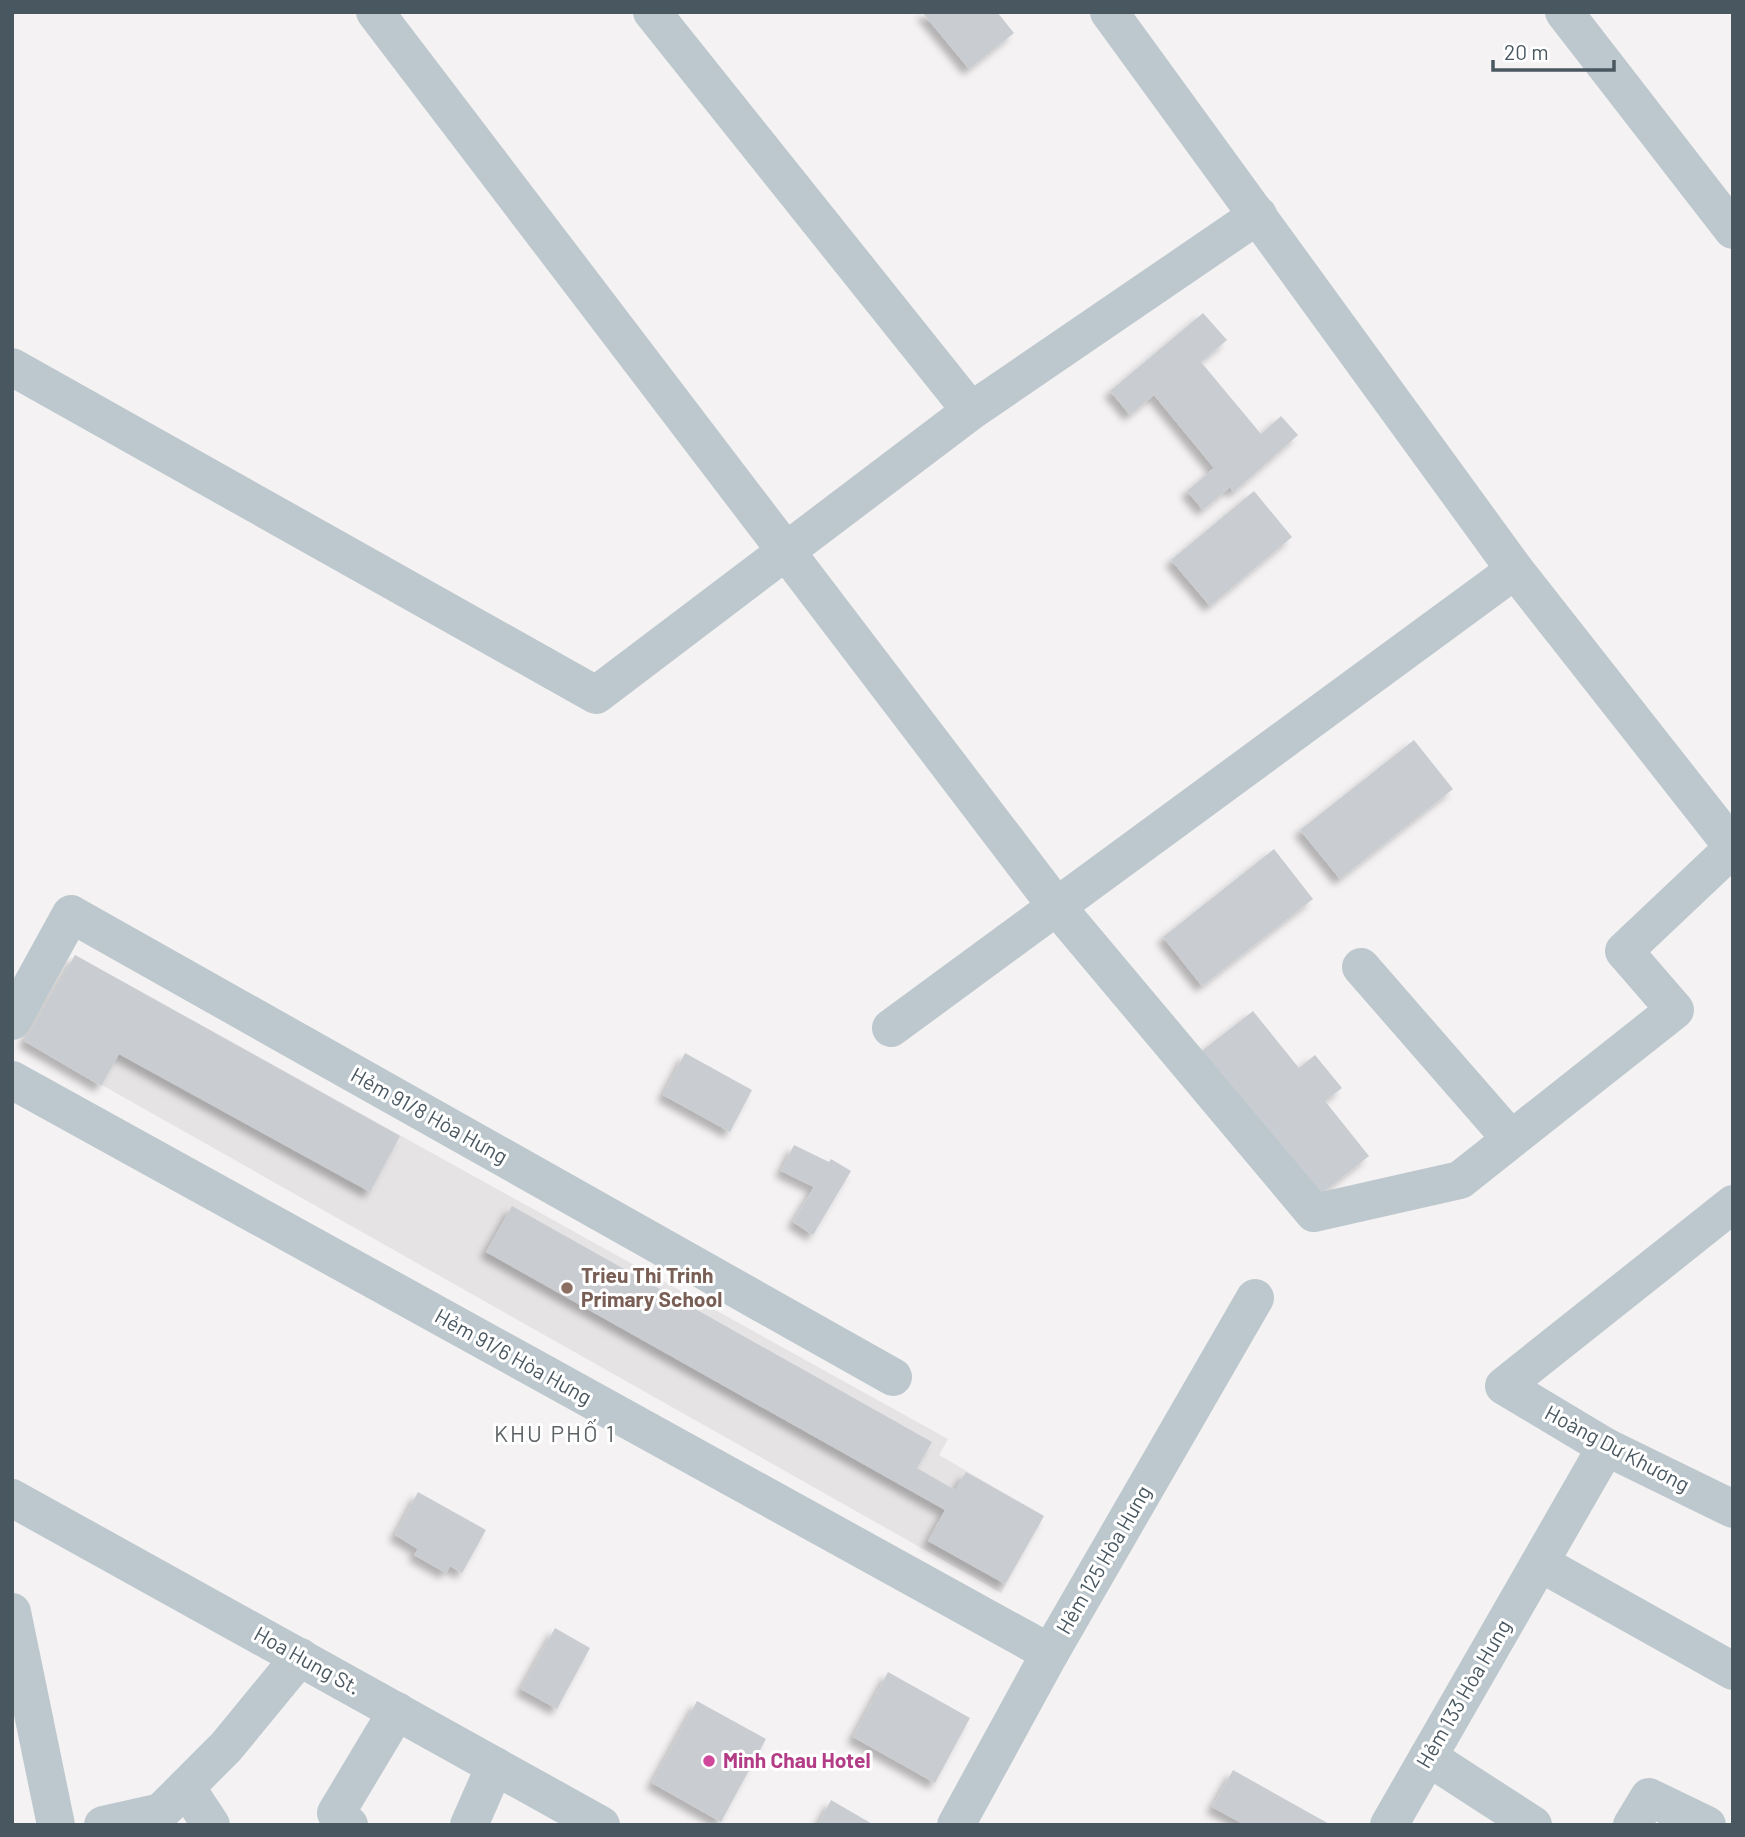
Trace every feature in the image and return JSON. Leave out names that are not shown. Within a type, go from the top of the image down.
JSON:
[{"type":"street","points":[[375,12],[1057,907],[1314,1213],[1460,1180],[1675,1010],[1624,951],[1733,848],[1515,570],[1109,12]]},
{"type":"street","points":[[652,12],[971,411]]},
{"type":"street","points":[[1564,12],[1733,230]]},
{"type":"street","points":[[12,367],[596,695],[971,411],[1258,215]]},
{"type":"street","points":[[891,1028],[1515,570]]},
{"type":"street","name":"Hẻm 91/8 Hòa Hưng","points":[[12,1021],[71,914],[893,1377]]},
{"type":"street","points":[[1361,967],[1511,1139]]},
{"type":"street","name":"Hẻm 91/6 Hòa Hưng","points":[[12,1080],[1050,1653]]},
{"type":"street","name":"Hoàng Dư Khương","points":[[1733,1204],[1504,1386],[1606,1447],[1733,1509]]},
{"type":"street","name":"Hẻm 125 Hòa Hưng","points":[[956,1825],[1050,1653],[1255,1298]]},
{"type":"street","name":"Hẻm 133 Hòa Hưng","points":[[1389,1825],[1606,1447]]},
{"type":"street","name":"Hoa Hung St.","points":[[13,1500],[601,1825]]},
{"type":"street","points":[[1539,1563],[1733,1671]]},
{"type":"street","points":[[12,1612],[56,1825]]},
{"type":"street","points":[[103,1825],[162,1812],[226,1747],[300,1657]]},
{"type":"street","points":[[349,1825],[336,1813],[397,1712]]},
{"type":"street","points":[[1428,1757],[1533,1825]]},
{"type":"street","points":[[469,1825],[495,1766]]},
{"type":"street","points":[[186,1787],[211,1825]]},
{"type":"street","points":[[1632,1825],[1649,1797],[1707,1825]]},
{"type":"shaded area","name":"Trieu Thi Trinh Primary School","points":[[75,955],[948,1439],[939,1455],[1044,1516],[1001,1593],[24,1041]]},
{"type":"building","points":[[922,12],[997,12],[1014,33],[969,69]]},
{"type":"building","points":[[1203,313],[1227,340],[1201,362],[1261,434],[1281,416],[1298,435],[1234,492],[1230,487],[1203,510],[1187,491],[1214,468],[1154,395],[1130,415],[1110,391]]},
{"type":"building","points":[[1254,491],[1292,537],[1210,606],[1171,560]]},
{"type":"building","points":[[1414,740],[1453,789],[1340,879],[1300,830]]},
{"type":"building","points":[[1274,849],[1313,899],[1202,986],[1163,937]]},
{"type":"building","points":[[75,955],[400,1136],[370,1192],[119,1054],[101,1086],[24,1041]]},
{"type":"building","points":[[1253,1011],[1299,1068],[1315,1055],[1342,1088],[1325,1101],[1369,1156],[1315,1199],[1199,1053]]},
{"type":"building","points":[[685,1053],[752,1090],[730,1132],[663,1095]]},
{"type":"building","points":[[794,1145],[829,1162],[831,1159],[851,1171],[813,1235],[793,1222],[814,1187],[781,1171]]},
{"type":"building","points":[[512,1206],[932,1442],[917,1468],[955,1490],[966,1472],[1044,1516],[1005,1584],[928,1541],[945,1510],[486,1252]]},
{"type":"building","points":[[418,1492],[486,1530],[462,1573],[450,1566],[446,1573],[414,1555],[418,1549],[395,1535]]},
{"type":"building","points":[[555,1628],[590,1648],[557,1709],[521,1689]]},
{"type":"building","points":[[888,1672],[970,1718],[935,1783],[853,1737]]},
{"type":"building","name":"Minh Chau Hotel","points":[[697,1701],[766,1739],[721,1822],[652,1783]]},
{"type":"building","points":[[1233,1770],[1331,1825],[1245,1825],[1212,1807]]},
{"type":"building","points":[[831,1800],[874,1825],[818,1825]]},
{"type":"place","name":"Trieu Thi Trinh Primary School","points":[[567,1288]]},
{"type":"place","name":"Minh Chau Hotel","points":[[709,1761]]},
{"type":"district","name":"KHU PHỐ 1","points":[[555,1434]]}]
